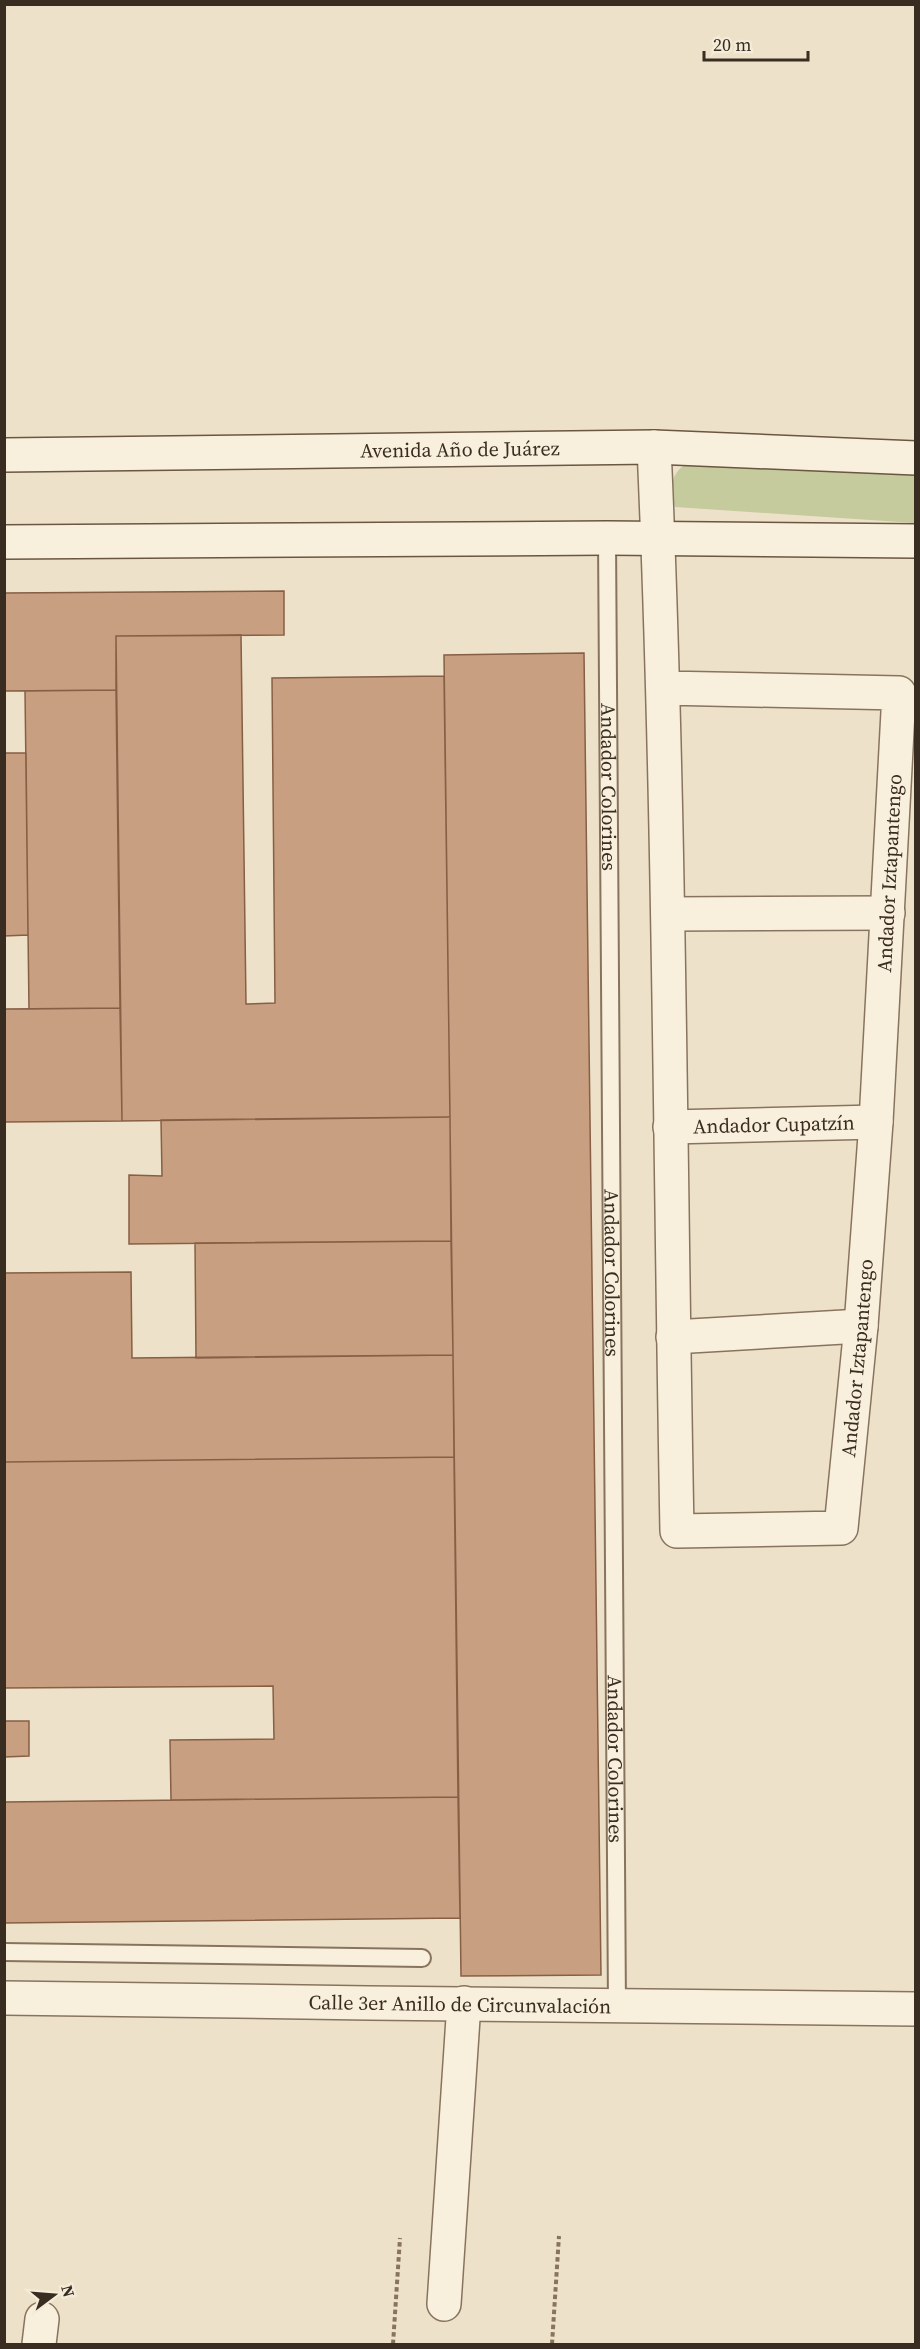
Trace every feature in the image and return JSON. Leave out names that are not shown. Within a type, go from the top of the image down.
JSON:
[{"type":"street","name":"Avenida Año de Juárez","points":[[4,454],[654,447],[915,458]]},
{"type":"street","points":[[654,447],[664,688],[673,1337],[861,1326]]},
{"type":"street","points":[[4,542],[607,538],[915,541]]},
{"type":"street","name":"Andador Iztapantengo","points":[[664,688],[899,693],[876,1122],[861,1326],[842,1528],[677,1531],[673,1337]]},
{"type":"street","points":[[668,914],[888,913]]},
{"type":"street","name":"Andador Cupatzín","points":[[670,1127],[876,1122]]},
{"type":"street","name":"Calle 3er Anillo de Circunvalación","points":[[4,1998],[464,2003],[617,2008],[915,2009]]},
{"type":"street","points":[[444,2304],[464,2003]]},
{"type":"lane","name":"Andador Colorines","points":[[607,538],[617,2008]]},
{"type":"lane","points":[[4,1952],[422,1958]]},
{"type":"path","points":[[552,2344],[560,2236]]},
{"type":"path","points":[[393,2344],[400,2238]]},
{"type":"green space","points":[[694,458],[915,468],[915,523],[675,507],[672,491],[674,478],[681,468]]},
{"type":"building","points":[[284,591],[284,635],[116,636],[116,690],[4,691],[4,593]]},
{"type":"building","points":[[241,635],[246,1004],[275,1003],[272,678],[444,676],[450,1117],[122,1121],[116,636]]},
{"type":"building","points":[[584,653],[601,1975],[461,1976],[444,655]]},
{"type":"building","points":[[116,690],[120,1008],[29,1009],[25,691]]},
{"type":"building","points":[[4,753],[26,753],[28,935],[4,936]]},
{"type":"building","points":[[120,1008],[122,1121],[4,1122],[4,1009]]},
{"type":"building","points":[[450,1117],[451,1241],[129,1244],[129,1175],[162,1176],[161,1120]]},
{"type":"building","points":[[451,1241],[453,1355],[196,1358],[195,1243]]},
{"type":"building","points":[[131,1272],[132,1358],[453,1355],[454,1457],[4,1462],[4,1273]]},
{"type":"building","points":[[454,1457],[458,1797],[171,1800],[170,1740],[274,1739],[273,1686],[4,1688],[4,1462]]},
{"type":"building","points":[[4,1721],[29,1721],[29,1756],[4,1757]]},
{"type":"building","points":[[458,1797],[460,1918],[4,1923],[4,1802]]}]
